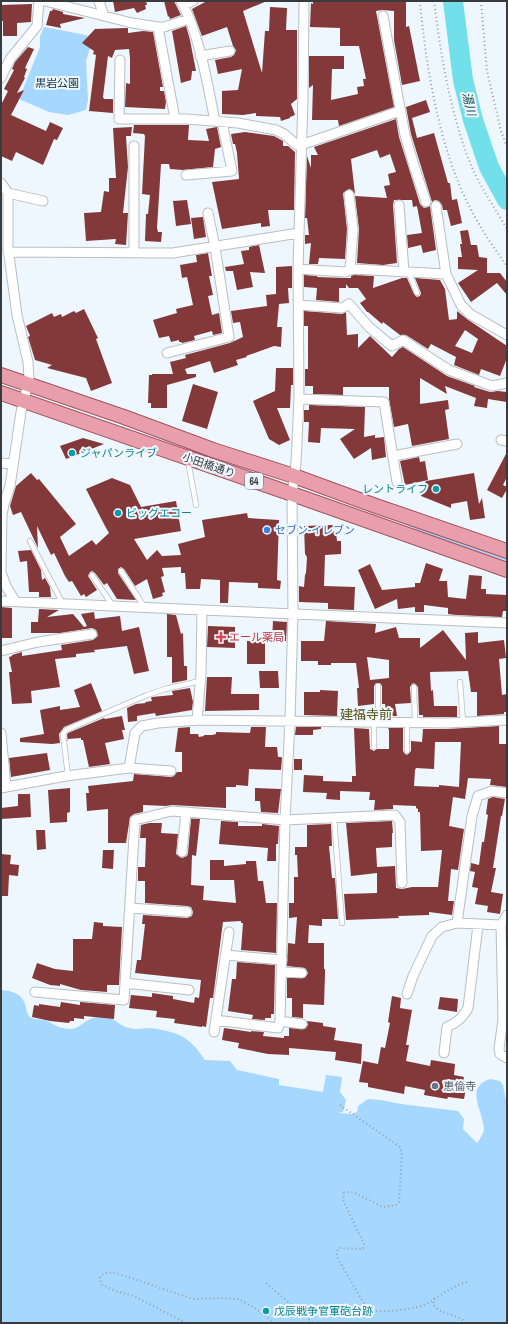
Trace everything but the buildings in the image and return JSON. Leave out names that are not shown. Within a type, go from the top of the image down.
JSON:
[{"type":"main road","name":"小田橋通り","points":[[1,375],[507,551]]},
{"type":"main road","name":"小田橋通り","points":[[1,393],[507,570]]},
{"type":"street","points":[[1,78],[10,59],[37,26],[39,1]]},
{"type":"street","points":[[45,1],[104,16],[158,27],[164,27],[189,19]]},
{"type":"street","points":[[99,1],[104,16]]},
{"type":"street","points":[[186,175],[232,171],[189,19],[182,3],[193,1]]},
{"type":"street","points":[[216,1020],[278,1028],[280,1021],[285,820],[290,721],[292,494],[298,399],[298,269],[304,1]]},
{"type":"street","points":[[383,16],[400,110],[414,169],[426,202]]},
{"type":"street","points":[[158,27],[175,119]]},
{"type":"street","points":[[200,56],[230,51]]},
{"type":"street","points":[[120,60],[119,119],[175,119],[238,123],[276,130],[284,134],[297,145],[301,146],[400,110]]},
{"type":"street","points":[[134,146],[134,253]]},
{"type":"street","points":[[1,183],[8,194],[8,252],[17,315],[28,362],[29,380],[21,412],[11,482],[2,516],[2,572],[6,586],[15,601]]},
{"type":"street","points":[[8,194],[43,201]]},
{"type":"street","points":[[349,195],[353,229],[350,270]]},
{"type":"street","points":[[399,205],[406,273]]},
{"type":"street","points":[[436,206],[446,274],[461,305],[470,314],[507,335]]},
{"type":"street","points":[[167,353],[229,337],[215,247],[208,213]]},
{"type":"street","points":[[8,252],[173,253],[299,233]]},
{"type":"street","points":[[298,269],[345,272],[353,269],[446,274]]},
{"type":"street","points":[[299,305],[342,308],[349,304],[369,327],[392,346],[402,340],[449,370],[492,386],[507,383]]},
{"type":"street","points":[[298,399],[384,402],[397,482]]},
{"type":"street","points":[[393,456],[457,444]]},
{"type":"street","points":[[1,463],[13,464]]},
{"type":"street","points":[[1,601],[292,613],[507,625]]},
{"type":"street","points":[[197,720],[200,681],[202,610]]},
{"type":"street","points":[[1,651],[38,642],[92,634]]},
{"type":"street","points":[[129,768],[135,733],[142,726],[175,721],[463,722],[507,720]]},
{"type":"street","points":[[1,733],[3,787],[129,768],[171,771]]},
{"type":"street","points":[[457,923],[472,816],[478,796],[492,791],[507,793]]},
{"type":"street","points":[[35,992],[124,1000],[135,820],[172,811],[285,820],[395,815],[400,822],[402,883]]},
{"type":"street","points":[[182,852],[186,812]]},
{"type":"street","points":[[130,908],[187,912]]},
{"type":"street","points":[[507,915],[501,925],[503,1018],[499,1049],[500,1054],[507,1058]]},
{"type":"street","points":[[407,994],[413,976],[432,936],[442,927],[457,923],[501,925]]},
{"type":"street","points":[[444,1052],[447,1027],[456,1023],[464,1016],[468,1008],[478,925]]},
{"type":"street","points":[[214,1032],[229,932]]},
{"type":"street","points":[[226,955],[282,960]]},
{"type":"street","points":[[282,972],[302,973]]},
{"type":"street","points":[[125,984],[189,990]]},
{"type":"street","points":[[280,1021],[302,1024]]},
{"type":"lane","points":[[406,273],[417,294]]},
{"type":"lane","points":[[187,458],[196,505]]},
{"type":"lane","points":[[30,541],[63,604]]},
{"type":"lane","points":[[121,571],[145,608]]},
{"type":"lane","points":[[92,575],[113,606]]},
{"type":"lane","points":[[68,776],[63,734],[66,730],[147,695],[165,689],[200,681]]},
{"type":"lane","points":[[460,682],[463,722]]},
{"type":"lane","points":[[374,748],[378,686]]},
{"type":"lane","points":[[407,751],[414,686]]},
{"type":"lane","points":[[334,818],[342,924]]},
{"type":"path","points":[[420,1],[430,74],[449,159],[460,186],[479,224],[507,266]]},
{"type":"path","points":[[434,1],[442,58],[458,126],[471,166],[507,229]]},
{"type":"path","points":[[481,1],[487,71],[501,131],[507,147]]},
{"type":"path","points":[[340,1106],[400,1147],[402,1156],[399,1202],[396,1205],[383,1207],[352,1192],[344,1193],[343,1200],[364,1244],[363,1249],[339,1248],[337,1251],[337,1257],[363,1302],[373,1311],[390,1312],[425,1304],[457,1284],[467,1282]]},
{"type":"path","points":[[186,1323],[134,1296],[106,1287],[102,1284],[100,1277],[101,1275],[110,1272],[118,1274],[193,1300],[220,1298],[239,1299],[259,1311],[274,1323]]},
{"type":"path","points":[[266,1283],[312,1323]]},
{"type":"path","points":[[434,1298],[433,1305],[440,1311],[456,1317],[466,1323]]},
{"type":"green space","name":"黒岩公園","points":[[44,27],[86,35],[93,39],[86,61],[88,100],[86,110],[68,115],[49,112],[19,99],[40,47],[40,36]]},
{"type":"green space","points":[[386,516],[507,556],[507,561],[424,533]]},
{"type":"green space","points":[[1,990],[19,995],[25,1004],[29,1016],[32,1018],[46,1021],[60,1027],[74,1029],[93,1018],[108,1017],[129,1028],[151,1028],[170,1032],[187,1039],[205,1060],[230,1061],[237,1070],[279,1079],[279,1085],[323,1092],[326,1075],[342,1077],[340,1092],[346,1100],[343,1112],[338,1113],[352,1114],[357,1112],[358,1106],[368,1099],[458,1111],[464,1119],[463,1129],[477,1143],[483,1134],[484,1129],[476,1094],[478,1088],[482,1083],[490,1079],[500,1081],[503,1085],[507,1106],[507,1323],[1,1323]]},
{"type":"waterway","name":"湯川","points":[[453,1],[463,80],[473,120],[489,167],[507,200]]},
{"type":"place","name":"ジャパンライブ","points":[[72,453]]},
{"type":"place","name":"レントライフ","points":[[436,489]]},
{"type":"place","name":"ビッグエコー","points":[[118,513]]},
{"type":"place","name":"セブン-イレブン","points":[[267,530]]},
{"type":"place","name":"エール薬局","points":[[221,637]]},
{"type":"place","name":"恵倫寺","points":[[435,1086]]},
{"type":"place","name":"戊辰戦争官軍砲台跡","points":[[266,1311]]},
{"type":"district","name":"建福寺前","points":[[366,714]]}]
